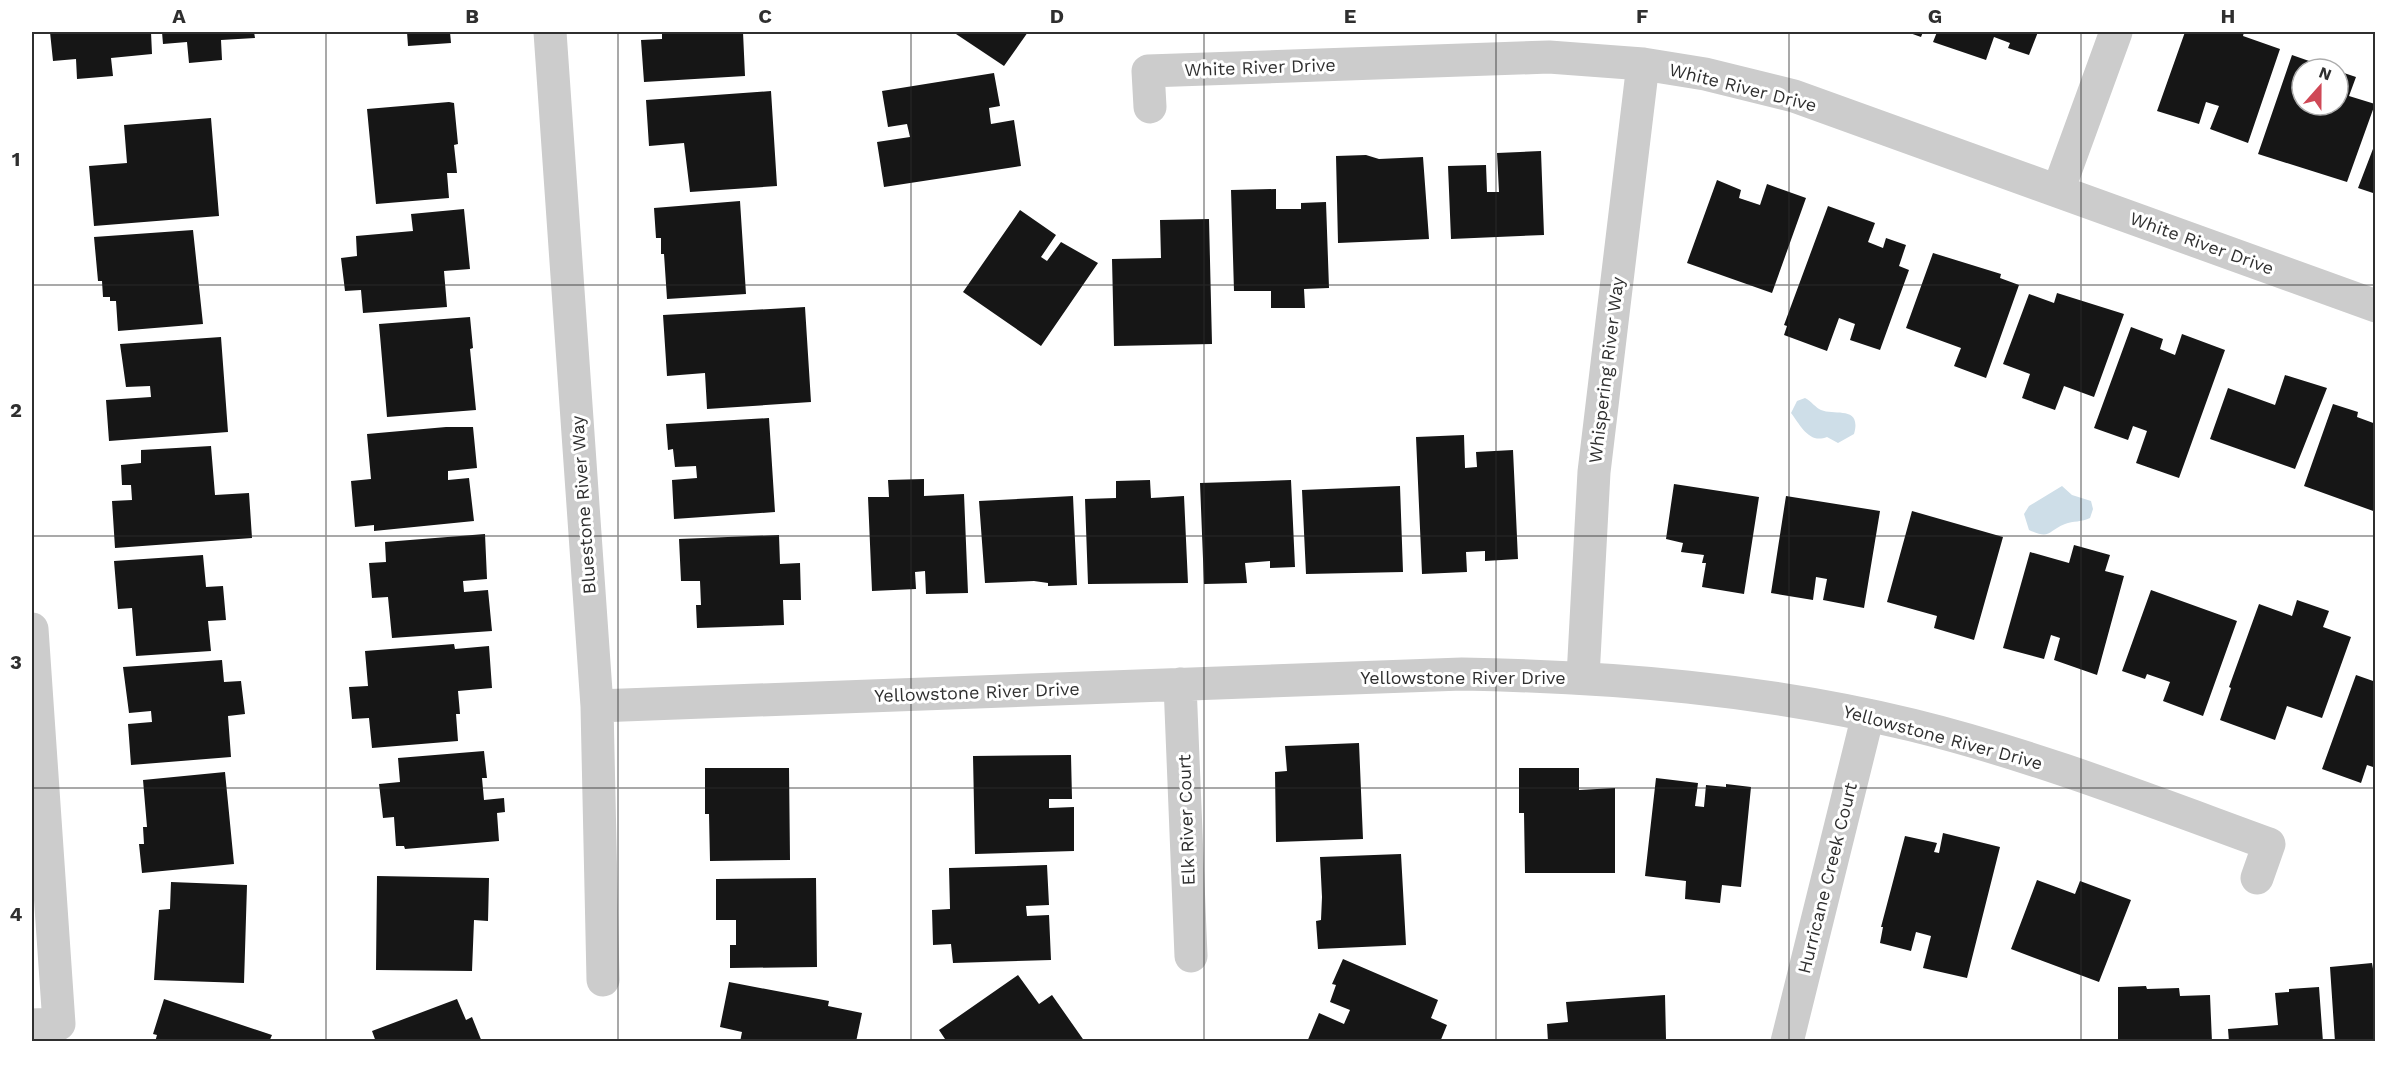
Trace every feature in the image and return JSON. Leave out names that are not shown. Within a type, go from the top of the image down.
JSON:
[{"type":"street","name":"Bluestone River Way","points":[[550,32],[597,706],[603,980]]},
{"type":"street","points":[[2058,191],[2116,32]]},
{"type":"street","name":"White River Drive","points":[[1150,107],[1148,71],[1549,57],[1643,64],[1705,74],[1794,96],[2376,306]]},
{"type":"street","name":"Whispering River Way","points":[[1583,677],[1594,472],[1643,64]]},
{"type":"street","points":[[32,629],[45,1025]]},
{"type":"street","name":"Yellowstone River Drive","points":[[597,706],[1462,674],[1583,677],[1745,693],[1868,715],[2037,760],[2269,844],[2258,878]]},
{"type":"street","name":"Elk River Court","points":[[1180,684],[1191,956]]},
{"type":"street","name":"Hurricane Creek Court","points":[[1787,1041],[1868,715]]},
{"type":"shaded area","points":[[1805,398],[1821,410],[1851,415],[1855,425],[1854,434],[1838,443],[1827,437],[1821,439],[1810,436],[1791,413],[1797,401]]},
{"type":"shaded area","points":[[2062,486],[2072,495],[2091,501],[2093,509],[2090,518],[2065,524],[2045,534],[2029,530],[2024,514],[2029,506]]},
{"type":"building","points":[[50,32],[151,32],[152,54],[111,58],[113,76],[77,79],[76,59],[53,61]]},
{"type":"building","points":[[162,32],[254,32],[255,38],[221,40],[222,60],[189,63],[187,42],[163,44]]},
{"type":"building","points":[[407,32],[450,32],[451,43],[408,46]]},
{"type":"building","points":[[662,32],[743,32],[745,76],[644,82],[641,40],[662,39]]},
{"type":"building","points":[[953,32],[1028,32],[1004,66]]},
{"type":"building","points":[[1907,32],[1923,32],[1921,37]]},
{"type":"building","points":[[1937,32],[2038,32],[2029,55],[2008,48],[2010,43],[1994,37],[1986,60],[1933,42]]},
{"type":"building","points":[[2185,32],[2244,32],[2243,36],[2280,49],[2248,143],[2210,129],[2219,106],[2206,102],[2199,124],[2157,111]]},
{"type":"building","points":[[2290,61],[2290,117],[2350,117],[2350,96],[2375,104],[2347,182],[2258,154]]},
{"type":"building","points":[[994,73],[1000,106],[989,108],[991,124],[1014,120],[1021,166],[884,187],[877,142],[910,137],[907,124],[888,127],[882,91]]},
{"type":"building","points":[[2350,75],[2356,77],[2350,93]]},
{"type":"building","points":[[771,91],[777,186],[690,192],[684,143],[649,146],[646,100]]},
{"type":"building","points":[[454,103],[458,144],[454,145],[457,173],[447,173],[449,198],[376,204],[367,109]]},
{"type":"building","points":[[211,118],[219,216],[94,226],[89,166],[127,163],[124,125]]},
{"type":"building","points":[[2376,141],[2376,194],[2358,188]]},
{"type":"building","points":[[1541,151],[1544,235],[1451,239],[1448,166],[1486,165],[1487,192],[1499,192],[1497,153]]},
{"type":"building","points":[[1366,155],[1379,159],[1423,157],[1429,239],[1338,243],[1336,156]]},
{"type":"building","points":[[1717,180],[1741,190],[1739,198],[1760,205],[1767,184],[1806,198],[1772,293],[1687,263]]},
{"type":"building","points":[[1276,189],[1276,209],[1301,209],[1301,203],[1326,202],[1329,288],[1304,289],[1305,308],[1271,308],[1271,291],[1234,291],[1231,190]]},
{"type":"building","points":[[740,201],[746,294],[667,299],[664,254],[661,254],[661,238],[656,238],[654,208]]},
{"type":"building","points":[[1828,206],[1875,223],[1868,242],[1883,248],[1886,238],[1906,245],[1899,266],[1909,270],[1880,350],[1850,340],[1855,324],[1839,318],[1827,351],[1784,335],[1787,326],[1784,325]]},
{"type":"building","points":[[464,209],[470,269],[444,271],[447,307],[363,313],[361,290],[345,291],[341,258],[357,256],[356,236],[413,231],[411,214]]},
{"type":"building","points":[[1020,210],[1056,235],[1041,257],[1047,261],[1061,242],[1098,263],[1041,346],[963,292]]},
{"type":"building","points":[[1209,219],[1212,344],[1114,346],[1112,259],[1161,258],[1160,220]]},
{"type":"building","points":[[193,230],[203,324],[118,331],[116,301],[110,301],[110,297],[103,297],[102,281],[98,281],[94,237]]},
{"type":"building","points":[[1933,253],[2001,274],[2000,278],[2019,285],[1986,378],[1954,366],[1961,348],[1906,328]]},
{"type":"building","points":[[2057,293],[2124,314],[2094,397],[2064,386],[2055,410],[2022,398],[2030,374],[2003,364],[2029,294],[2054,303]]},
{"type":"building","points":[[805,307],[811,402],[707,409],[705,373],[667,376],[663,315]]},
{"type":"building","points":[[470,317],[473,348],[470,349],[476,410],[387,417],[379,324]]},
{"type":"building","points":[[2131,327],[2163,339],[2160,349],[2175,355],[2182,334],[2225,350],[2179,478],[2136,463],[2147,431],[2133,426],[2128,440],[2094,428]]},
{"type":"building","points":[[221,337],[228,432],[109,441],[106,400],[151,397],[150,386],[126,387],[120,344]]},
{"type":"building","points":[[2285,375],[2327,388],[2295,469],[2210,439],[2228,388],[2275,405]]},
{"type":"building","points":[[2333,404],[2358,412],[2357,417],[2376,424],[2376,512],[2304,486]]},
{"type":"building","points":[[769,418],[775,512],[674,519],[672,480],[697,478],[696,466],[675,467],[673,449],[668,450],[666,424]]},
{"type":"building","points":[[473,427],[477,468],[448,471],[448,480],[469,478],[474,521],[374,531],[374,525],[355,527],[351,481],[371,479],[367,434]]},
{"type":"building","points":[[1464,435],[1465,468],[1477,467],[1476,452],[1513,450],[1518,559],[1485,561],[1485,551],[1466,552],[1467,572],[1422,574],[1416,437]]},
{"type":"building","points":[[211,446],[215,495],[249,493],[252,538],[115,548],[112,501],[132,500],[131,485],[122,485],[121,465],[141,463],[141,450]]},
{"type":"building","points":[[924,479],[924,496],[964,494],[968,593],[926,594],[925,571],[915,572],[916,589],[872,591],[868,497],[889,497],[888,480]]},
{"type":"building","points":[[1150,480],[1151,498],[1184,496],[1188,583],[1088,584],[1085,499],[1116,498],[1116,481]]},
{"type":"building","points":[[1291,480],[1295,567],[1270,568],[1270,561],[1245,563],[1247,583],[1204,584],[1200,483]]},
{"type":"building","points":[[1674,484],[1759,497],[1744,594],[1702,587],[1706,563],[1702,563],[1704,555],[1681,552],[1683,543],[1666,539]]},
{"type":"building","points":[[1400,486],[1403,572],[1306,574],[1302,490]]},
{"type":"building","points":[[1073,496],[1077,585],[1048,586],[1048,583],[1034,581],[985,583],[979,501]]},
{"type":"building","points":[[1786,496],[1880,511],[1864,608],[1823,600],[1827,579],[1816,577],[1813,600],[1771,593]]},
{"type":"building","points":[[1912,511],[2003,537],[1974,640],[1934,628],[1937,616],[1887,602]]},
{"type":"building","points":[[485,534],[487,579],[463,581],[464,592],[488,590],[492,631],[392,638],[388,597],[372,598],[369,563],[386,562],[385,542]]},
{"type":"building","points":[[779,535],[780,564],[800,563],[801,600],[783,600],[784,625],[697,628],[696,605],[701,605],[700,581],[681,581],[679,539]]},
{"type":"building","points":[[2074,545],[2110,555],[2105,571],[2124,576],[2097,675],[2054,660],[2060,638],[2051,635],[2044,659],[2003,648],[2030,552],[2069,563]]},
{"type":"building","points":[[203,555],[206,587],[223,586],[226,620],[208,621],[211,651],[136,656],[132,608],[118,609],[114,561]]},
{"type":"building","points":[[2151,590],[2237,621],[2203,716],[2163,701],[2170,682],[2147,674],[2145,679],[2122,671]]},
{"type":"building","points":[[2297,600],[2329,611],[2323,627],[2351,637],[2322,718],[2287,706],[2275,740],[2220,720],[2231,688],[2229,687],[2259,604],[2292,616]]},
{"type":"building","points":[[454,644],[455,649],[489,646],[492,688],[458,691],[460,714],[456,714],[458,741],[372,748],[369,718],[352,719],[349,687],[368,686],[365,651]]},
{"type":"building","points":[[222,660],[224,682],[241,681],[245,714],[228,716],[231,757],[131,765],[128,724],[152,722],[151,711],[129,713],[123,667]]},
{"type":"building","points":[[2356,675],[2376,682],[2376,768],[2367,765],[2361,783],[2322,769]]},
{"type":"building","points":[[1359,743],[1363,839],[1276,842],[1275,772],[1287,771],[1285,746]]},
{"type":"building","points":[[484,751],[487,778],[482,778],[484,800],[504,798],[505,812],[497,813],[499,841],[405,849],[404,846],[396,846],[394,817],[383,818],[379,784],[400,782],[398,758]]},
{"type":"building","points":[[1071,755],[1072,799],[1049,799],[1049,808],[1074,807],[1074,851],[975,854],[973,756]]},
{"type":"building","points":[[705,768],[789,768],[790,860],[710,861],[709,814],[705,814]]},
{"type":"building","points":[[1519,768],[1579,768],[1579,790],[1615,788],[1615,873],[1525,873],[1524,813],[1519,813]]},
{"type":"building","points":[[225,772],[234,864],[142,873],[139,844],[144,844],[143,827],[147,827],[143,780]]},
{"type":"building","points":[[1656,778],[1698,783],[1695,806],[1704,807],[1706,785],[1726,787],[1726,784],[1751,787],[1741,887],[1722,885],[1720,903],[1685,899],[1686,881],[1645,876]]},
{"type":"building","points":[[1943,833],[2000,847],[1967,978],[1923,968],[1931,936],[1916,932],[1911,951],[1880,943],[1883,927],[1881,927],[1905,836],[1937,843],[1934,852],[1939,853]]},
{"type":"building","points":[[1401,854],[1406,945],[1318,949],[1316,921],[1321,920],[1322,897],[1320,857]]},
{"type":"building","points":[[1047,865],[1049,905],[1026,906],[1027,916],[1049,915],[1051,960],[953,963],[951,944],[933,945],[932,910],[950,909],[949,868]]},
{"type":"building","points":[[377,876],[489,878],[488,921],[474,920],[472,971],[376,970]]},
{"type":"building","points":[[816,878],[817,967],[730,968],[730,945],[736,945],[736,920],[716,920],[716,879]]},
{"type":"building","points":[[2037,880],[2075,894],[2080,881],[2131,900],[2099,982],[2011,949]]},
{"type":"building","points":[[171,882],[247,885],[244,983],[154,980],[159,910],[170,909]]},
{"type":"building","points":[[1343,959],[1438,1000],[1431,1018],[1447,1025],[1440,1042],[1307,1042],[1319,1013],[1344,1024],[1350,1010],[1330,1002],[1336,985],[1332,984]]},
{"type":"building","points":[[2372,963],[2376,986],[2376,1042],[2335,1042],[2330,967]]},
{"type":"building","points":[[1018,975],[1039,1004],[1052,995],[1085,1042],[947,1042],[939,1030]]},
{"type":"building","points":[[729,982],[829,1001],[828,1006],[862,1013],[856,1042],[740,1042],[742,1032],[720,1027]]},
{"type":"building","points":[[2146,986],[2147,989],[2179,988],[2180,996],[2210,995],[2212,1042],[2118,1042],[2118,987]]},
{"type":"building","points":[[2319,987],[2323,1042],[2229,1042],[2228,1029],[2278,1025],[2275,993],[2289,992],[2289,989]]},
{"type":"building","points":[[1665,995],[1666,1039],[1644,1042],[1548,1042],[1547,1024],[1568,1022],[1566,1002]]},
{"type":"building","points":[[164,999],[272,1035],[269,1042],[155,1042],[157,1035],[153,1034]]},
{"type":"building","points":[[457,999],[466,1020],[472,1017],[482,1042],[376,1042],[372,1031]]}]
